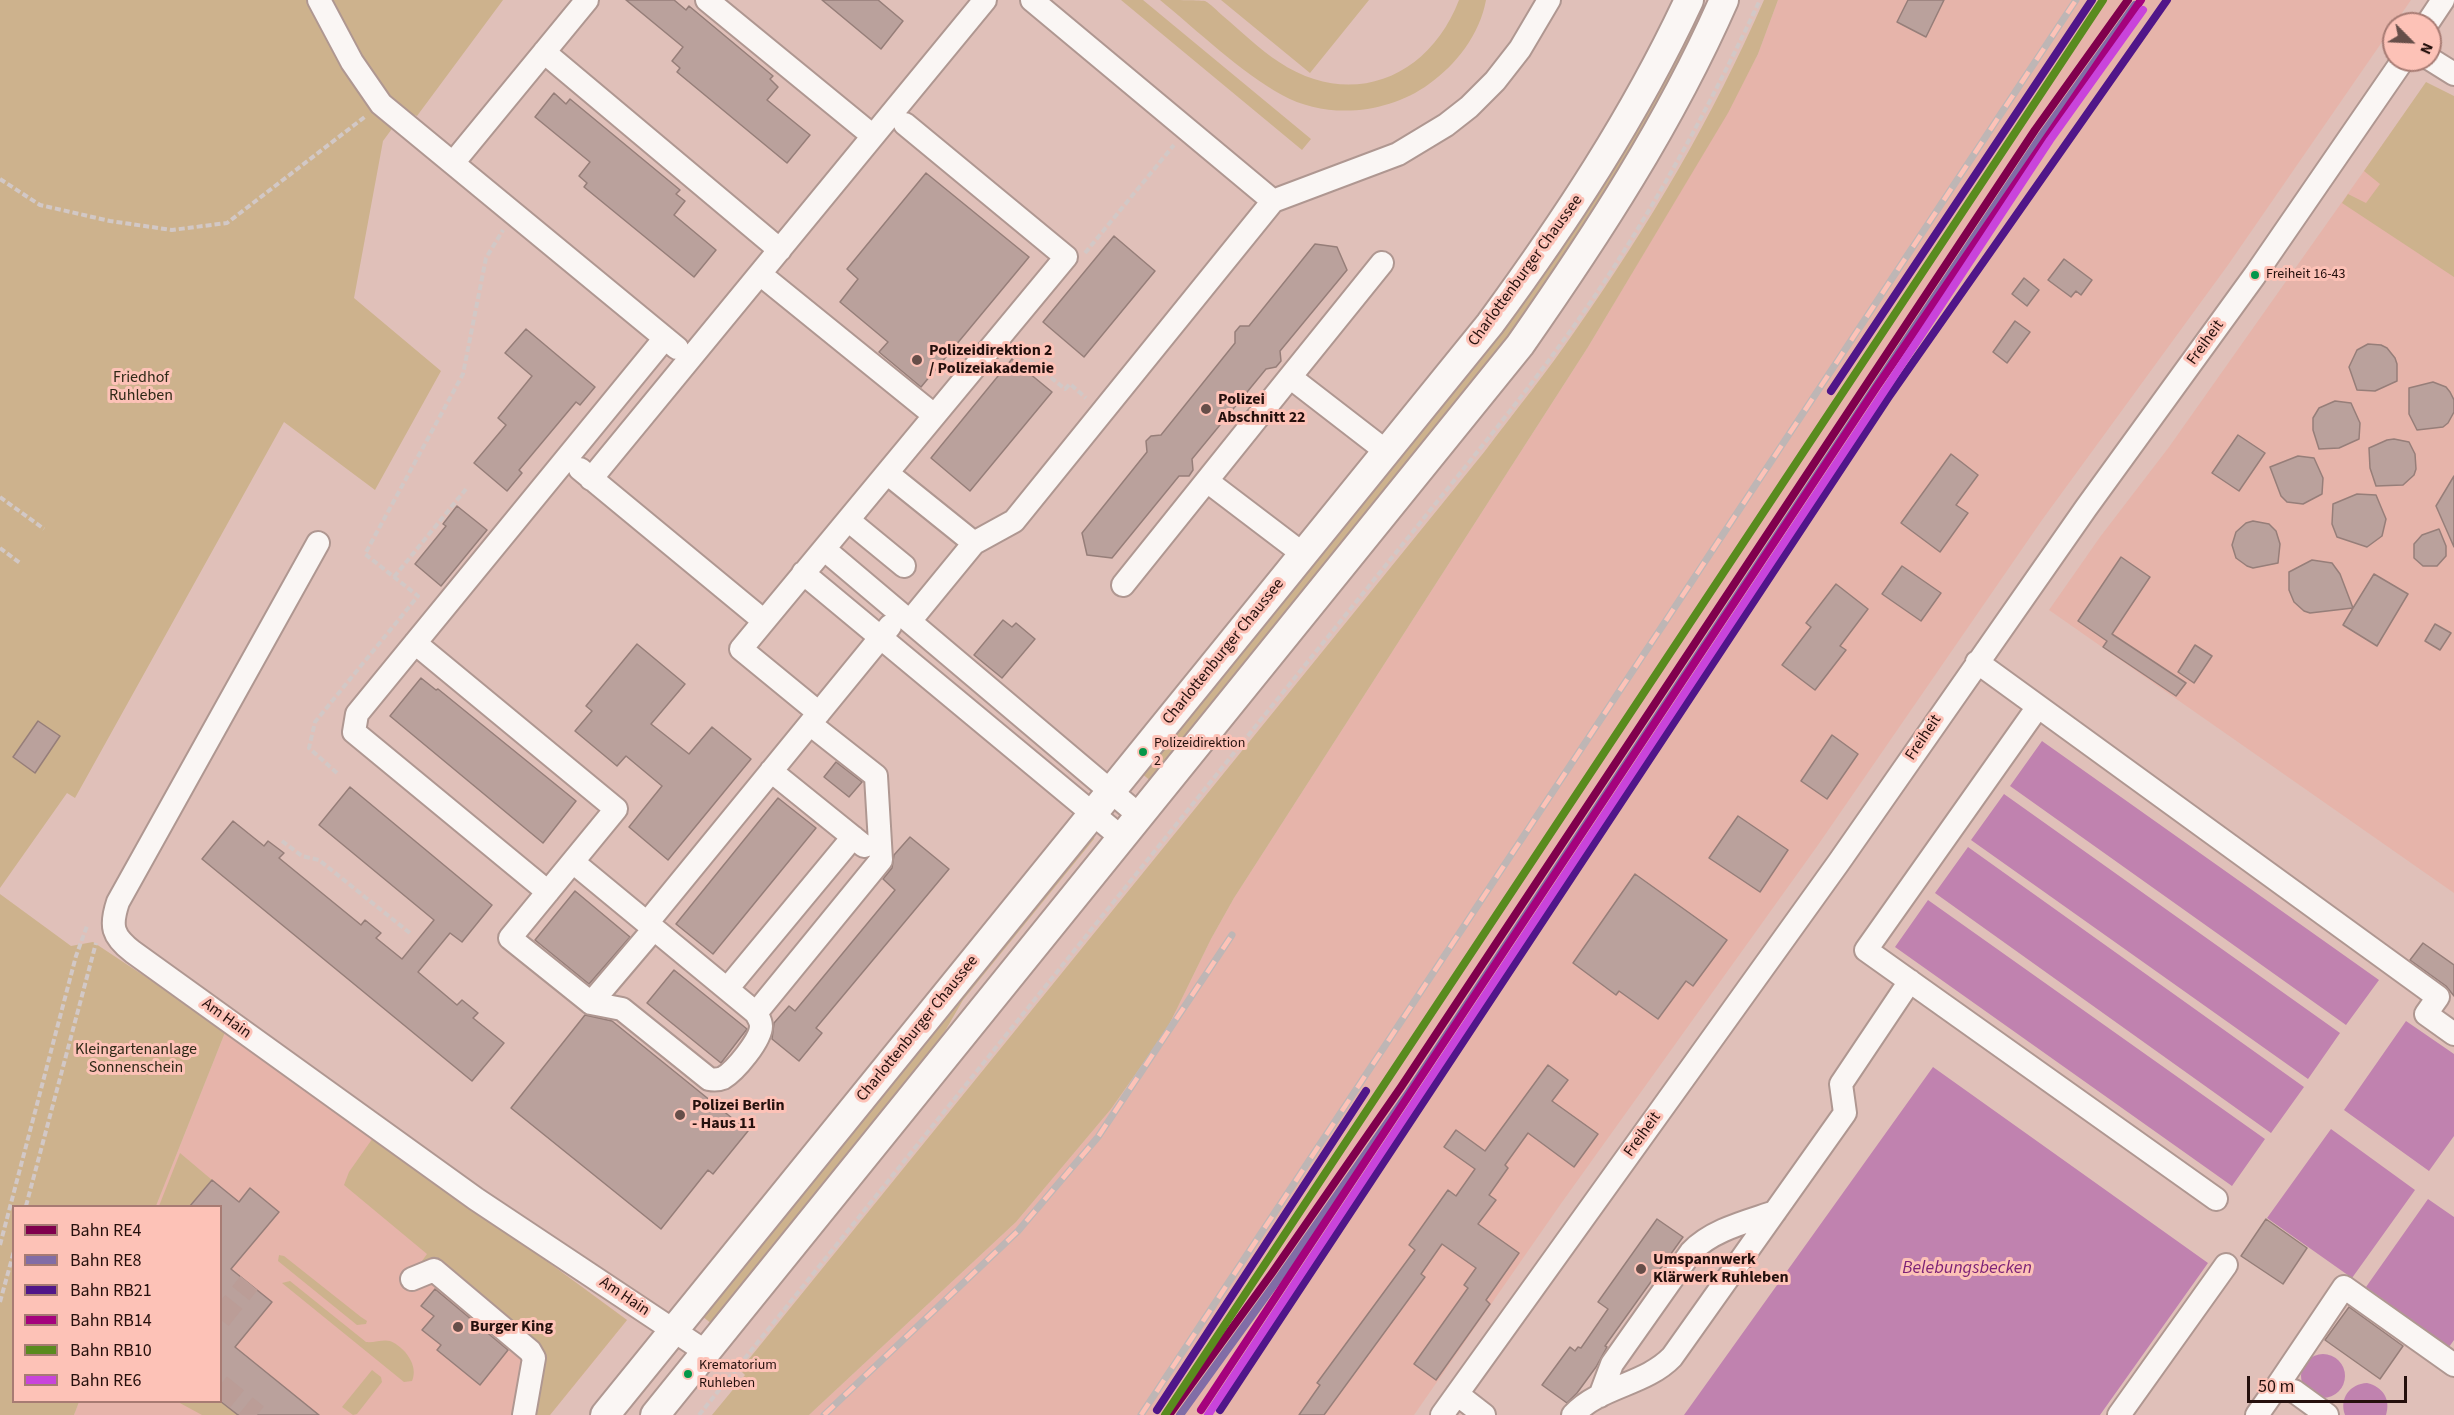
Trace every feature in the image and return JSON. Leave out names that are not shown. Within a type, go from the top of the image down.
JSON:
[{"type":"main road","name":"Charlottenburger Chaussee","points":[[605,1415],[1490,324],[1548,245],[1634,106],[1689,1]]},
{"type":"main road","name":"Charlottenburger Chaussee","points":[[654,1415],[1520,345],[1570,273],[1640,161],[1681,88],[1720,7]]},
{"type":"street","points":[[319,0],[352,62],[381,104],[690,359]]},
{"type":"street","points":[[453,163],[587,0]]},
{"type":"street","points":[[707,0],[873,136]]},
{"type":"street","points":[[591,479],[985,0]]},
{"type":"street","points":[[1032,0],[1273,201]]},
{"type":"street","points":[[591,1003],[771,771],[881,638],[905,617],[974,543],[1014,521],[1273,201],[1398,154],[1446,125],[1469,107],[1495,81],[1520,48],[1549,0]]},
{"type":"street","points":[[1689,1],[1720,7]]},
{"type":"street","points":[[544,52],[780,250]]},
{"type":"street","name":"Freiheit","points":[[1442,1415],[2255,275],[2395,72]]},
{"type":"street","points":[[756,1013],[881,860],[876,776],[741,649],[1066,257],[905,124]]},
{"type":"street","points":[[1124,585],[1382,263]]},
{"type":"street","points":[[760,274],[934,415]]},
{"type":"street","points":[[548,892],[354,732],[357,714],[665,338]]},
{"type":"street","points":[[1290,377],[1387,452]]},
{"type":"street","points":[[567,459],[764,621]]},
{"type":"street","points":[[887,473],[974,543]]},
{"type":"street","points":[[1207,480],[1303,555]]},
{"type":"street","points":[[848,520],[904,566]]},
{"type":"street","name":"Am Hain","points":[[318,543],[118,902],[114,914],[115,934],[121,943],[133,952],[476,1199],[705,1352]]},
{"type":"street","points":[[824,549],[1140,816]]},
{"type":"street","points":[[803,573],[1122,838]]},
{"type":"street","points":[[415,643],[616,809],[510,938],[591,1003],[622,1009],[709,1079],[722,1078],[736,1067],[754,1045],[761,1023],[756,1013],[573,862]]},
{"type":"street","points":[[1977,662],[2037,708],[2438,997],[2426,1014],[2454,1034]]},
{"type":"street","points":[[2037,708],[1866,950],[2216,1199]]},
{"type":"street","points":[[771,771],[881,860]]},
{"type":"street","points":[[727,988],[853,837]]},
{"type":"street","points":[[1573,1415],[1600,1396],[1662,1367],[1672,1357],[1845,1113],[1841,1084],[1910,981]]},
{"type":"street","points":[[1600,1396],[1612,1364],[1691,1252],[1702,1240],[1775,1212]]},
{"type":"street","points":[[2118,1415],[2226,1265]]},
{"type":"street","points":[[412,1279],[434,1270],[530,1351],[534,1358],[524,1415]]},
{"type":"street","points":[[2257,1415],[2344,1287],[2454,1365]]},
{"type":"street","points":[[2276,1388],[2294,1391],[2327,1415]]},
{"type":"street","points":[[1457,1394],[1484,1415]]},
{"type":"path","points":[[699,1415],[1431,510],[1563,342],[1608,276],[1681,156],[1760,0]]},
{"type":"path","points":[[0,179],[40,206],[110,221],[172,230],[227,223],[381,104]]},
{"type":"path","points":[[1066,257],[1082,257],[1187,129]]},
{"type":"path","points":[[337,773],[309,748],[315,722],[418,596],[365,554],[463,374],[486,258],[513,212]]},
{"type":"path","points":[[1000,336],[1065,389],[1070,384],[1102,412]]},
{"type":"path","points":[[394,577],[466,489]]},
{"type":"path","points":[[0,497],[44,530]]},
{"type":"path","points":[[0,548],[21,563]]},
{"type":"path","points":[[282,841],[302,856],[319,860],[411,934]]},
{"type":"path","points":[[0,1245],[76,956],[87,926]]},
{"type":"path","points":[[26,1205],[97,938]]},
{"type":"path","points":[[0,1302],[12,1258]]},
{"type":"shaded area","points":[[1778,0],[2411,0],[2403,12],[2382,12],[2382,42],[2228,265],[2042,520],[1818,845],[1560,1205],[1414,1415],[809,1415],[1016,1222],[1111,1109],[1166,1031],[1211,939],[1234,898],[1588,347],[1727,113],[1758,54]]},
{"type":"shaded area","points":[[2414,100],[2454,124],[2454,893],[2049,610],[2100,537],[2169,447]]},
{"type":"shaded area","points":[[226,1030],[375,1135],[627,1320],[550,1415],[74,1415],[79,1403],[222,1403],[222,1205],[156,1205]]},
{"type":"green space","name":"Friedhof Ruhleben","points":[[0,0],[503,0],[417,116],[405,111],[383,141],[354,298],[441,371],[375,490],[284,422],[75,798],[67,793],[0,888]]},
{"type":"green space","points":[[1121,0],[1143,0],[1311,139],[1302,150]]},
{"type":"green space","points":[[1160,0],[1205,1],[1279,62],[1306,76],[1333,84],[1360,84],[1385,78],[1408,67],[1428,49],[1446,27],[1459,0],[1486,0],[1478,25],[1465,48],[1448,68],[1429,84],[1395,102],[1357,110],[1337,110],[1300,103],[1266,86]]},
{"type":"green space","points":[[1221,0],[1369,0],[1310,73]]},
{"type":"green space","points":[[1764,0],[1778,0],[1758,54],[1728,113],[1588,347],[1234,898],[1211,939],[1166,1031],[1111,1109],[1016,1222],[809,1415],[712,1415],[745,1375],[740,1370],[1485,451],[1553,361],[1602,292],[1678,170],[1723,86]]},
{"type":"green space","points":[[1692,22],[1699,25],[1651,120],[1529,312],[1152,782],[1141,773],[1486,349]]},
{"type":"green space","points":[[2426,82],[2454,96],[2454,277],[2342,203],[2348,194],[2366,203],[2380,184],[2364,171]]},
{"type":"green space","points":[[1095,833],[1094,839],[963,1000],[934,1050],[712,1324],[702,1316]]},
{"type":"green space","name":"Kleingartenanlage Sonnenschein","points":[[0,894],[71,946],[93,942],[226,1030],[156,1205],[12,1205],[12,1403],[79,1403],[74,1415],[0,1415]]},
{"type":"green space","points":[[375,1135],[627,1320],[550,1415],[533,1415],[541,1349],[537,1341],[438,1267],[425,1269],[422,1261],[427,1254],[344,1185],[349,1172]]},
{"type":"green space","points":[[180,1153],[212,1180],[191,1205],[159,1205]]},
{"type":"green space","points":[[279,1255],[284,1256],[367,1321],[366,1324],[357,1325],[278,1261]]},
{"type":"green space","points":[[290,1281],[366,1342],[390,1341],[401,1348],[414,1369],[412,1381],[404,1382],[282,1283]]},
{"type":"green space","points":[[372,1370],[381,1377],[382,1382],[357,1414],[353,1415],[342,1407]]},
{"type":"green space","points":[[222,1402],[238,1415],[202,1415],[180,1403]]},
{"type":"water","points":[[2042,741],[2379,980],[2346,1025],[2010,786]]},
{"type":"water","points":[[2004,794],[2340,1033],[2308,1079],[1971,840]]},
{"type":"water","points":[[1968,847],[2304,1087],[2271,1133],[1935,893]]},
{"type":"water","points":[[1928,900],[2265,1139],[2232,1186],[1895,947]]},
{"type":"water","points":[[2406,1021],[2454,1054],[2454,1136],[2429,1171],[2344,1110]]},
{"type":"water","name":"Belebungsbecken","points":[[1933,1067],[2208,1263],[2100,1415],[1684,1415]]},
{"type":"water","points":[[2331,1129],[2415,1190],[2352,1278],[2267,1218]]},
{"type":"water","points":[[2428,1199],[2454,1217],[2454,1340],[2449,1347],[2366,1287]]},
{"type":"water","points":[[2323,1354],[2332,1355],[2339,1360],[2344,1367],[2344,1385],[2339,1392],[2332,1397],[2323,1398],[2314,1397],[2307,1392],[2302,1385],[2301,1376],[2302,1367],[2307,1360],[2314,1355]]},
{"type":"water","points":[[2367,1383],[2377,1387],[2384,1394],[2387,1404],[2386,1415],[2345,1415],[2344,1403],[2347,1393],[2356,1386]]},
{"type":"building","points":[[626,0],[674,0],[686,10],[689,6],[773,76],[770,79],[778,87],[767,100],[810,135],[787,163],[677,72],[680,68],[672,61],[683,47]]},
{"type":"building","points":[[822,0],[878,0],[903,21],[881,49]]},
{"type":"building","points":[[1908,0],[1944,0],[1926,37],[1897,22]]},
{"type":"building","points":[[554,93],[566,104],[570,99],[680,190],[676,194],[685,201],[674,215],[716,250],[694,277],[584,187],[587,183],[579,176],[590,162],[535,117]]},
{"type":"building","points":[[926,173],[1029,257],[921,387],[879,352],[888,342],[840,302],[858,279],[847,269]]},
{"type":"building","points":[[1114,236],[1155,271],[1084,357],[1043,322]]},
{"type":"building","points":[[1315,244],[1337,247],[1347,270],[1280,351],[1281,361],[1276,367],[1266,369],[1192,459],[1193,470],[1189,476],[1179,476],[1112,558],[1087,555],[1082,533],[1147,452],[1146,441],[1151,436],[1161,435],[1235,343],[1235,332],[1240,326],[1249,326]]},
{"type":"building","points":[[2064,259],[2092,280],[2081,295],[2076,291],[2071,297],[2048,280]]},
{"type":"building","points":[[2024,278],[2039,290],[2027,306],[2012,294]]},
{"type":"building","points":[[2015,321],[2030,332],[2007,363],[1993,352]]},
{"type":"building","points":[[526,329],[595,387],[580,405],[576,402],[519,470],[522,473],[507,491],[474,463],[506,425],[498,418],[532,376],[505,353]]},
{"type":"building","points":[[2368,344],[2387,348],[2397,364],[2397,381],[2375,391],[2357,390],[2349,367],[2357,350]]},
{"type":"building","points":[[1012,359],[1052,392],[970,491],[931,458]]},
{"type":"building","points":[[2433,382],[2446,387],[2450,392],[2454,400],[2454,412],[2443,427],[2417,430],[2409,414],[2409,388]]},
{"type":"building","points":[[2335,401],[2351,403],[2360,423],[2359,439],[2339,448],[2319,449],[2313,430],[2313,418],[2319,408]]},
{"type":"building","points":[[2238,435],[2265,453],[2239,491],[2212,473]]},
{"type":"building","points":[[2394,439],[2409,442],[2415,454],[2414,475],[2403,485],[2376,486],[2370,468],[2369,448]]},
{"type":"building","points":[[1951,454],[1978,475],[1956,505],[1968,513],[1940,552],[1901,523]]},
{"type":"building","points":[[2298,456],[2314,458],[2323,478],[2322,494],[2303,504],[2287,502],[2281,496],[2270,467]]},
{"type":"building","points":[[2454,476],[2454,547],[2436,506]]},
{"type":"building","points":[[2357,494],[2376,495],[2386,519],[2382,536],[2367,547],[2337,537],[2332,524],[2333,504]]},
{"type":"building","points":[[457,506],[487,530],[441,586],[415,564],[446,526],[443,524]]},
{"type":"building","points":[[2253,521],[2269,524],[2276,531],[2280,544],[2278,563],[2253,568],[2236,558],[2232,545],[2236,532],[2246,523]]},
{"type":"building","points":[[2439,529],[2446,546],[2446,556],[2437,566],[2423,566],[2414,558],[2414,544],[2422,535]]},
{"type":"building","points":[[2121,557],[2150,577],[2112,634],[2186,683],[2176,696],[2103,647],[2107,641],[2078,621]]},
{"type":"building","points":[[2312,560],[2332,563],[2340,574],[2353,608],[2310,613],[2294,602],[2289,590],[2289,572]]},
{"type":"building","points":[[1902,566],[1941,593],[1921,621],[1882,594]]},
{"type":"building","points":[[2374,574],[2408,594],[2377,646],[2343,625]]},
{"type":"building","points":[[1836,584],[1868,609],[1840,646],[1846,650],[1815,690],[1782,665],[1811,627],[1806,623]]},
{"type":"building","points":[[1003,620],[1012,627],[1016,623],[1035,639],[1002,678],[974,655]]},
{"type":"building","points":[[2435,624],[2451,633],[2440,650],[2425,641]]},
{"type":"building","points":[[637,644],[685,684],[651,724],[689,754],[712,727],[751,759],[668,860],[629,827],[662,786],[626,756],[617,766],[575,731],[592,711],[586,706]]},
{"type":"building","points":[[2195,645],[2212,656],[2194,683],[2178,672]]},
{"type":"building","points":[[421,678],[436,690],[438,689],[576,801],[543,843],[390,716]]},
{"type":"building","points":[[38,721],[60,736],[35,773],[13,757]]},
{"type":"building","points":[[1832,735],[1858,754],[1827,799],[1801,781]]},
{"type":"building","points":[[836,762],[862,782],[849,797],[824,777]]},
{"type":"building","points":[[350,787],[492,905],[462,942],[450,933],[418,972],[457,1005],[462,1000],[478,1013],[473,1018],[504,1043],[472,1081],[202,859],[233,821],[264,846],[268,841],[284,853],[279,858],[361,925],[365,920],[381,933],[376,938],[402,959],[434,920],[319,825]]},
{"type":"building","points":[[778,798],[816,828],[713,954],[676,924]]},
{"type":"building","points":[[1738,816],[1788,850],[1760,892],[1709,858]]},
{"type":"building","points":[[910,837],[949,869],[816,1028],[822,1033],[799,1061],[772,1039],[774,1023],[789,1006],[795,1011],[895,890],[883,879],[892,868],[894,855]]},
{"type":"building","points":[[1635,874],[1727,940],[1693,986],[1686,981],[1658,1019],[1619,991],[1616,995],[1573,963]]},
{"type":"building","points":[[575,891],[630,937],[589,984],[535,940]]},
{"type":"building","points":[[2423,943],[2454,965],[2454,996],[2446,986],[2410,960]]},
{"type":"building","points":[[674,970],[747,1029],[721,1063],[647,1003]]},
{"type":"building","name":"Polizei Berlin - Haus 11","points":[[585,1015],[612,1021],[748,1131],[713,1174],[708,1170],[661,1229],[511,1108]]},
{"type":"building","points":[[1548,1065],[1568,1080],[1552,1101],[1598,1134],[1574,1167],[1528,1133],[1505,1165],[1508,1168],[1489,1195],[1496,1200],[1478,1224],[1519,1253],[1486,1300],[1490,1304],[1436,1380],[1414,1364],[1468,1288],[1464,1285],[1476,1268],[1442,1244],[1421,1274],[1425,1277],[1324,1415],[1299,1415],[1320,1385],[1317,1383],[1415,1250],[1409,1245],[1448,1190],[1456,1196],[1475,1169],[1444,1147],[1456,1130],[1485,1151]]},
{"type":"building","points":[[212,1180],[239,1202],[250,1188],[279,1212],[231,1269],[272,1302],[235,1347],[319,1415],[238,1415],[222,1403],[222,1205],[191,1205]]},
{"type":"building","points":[[1657,1219],[1683,1237],[1605,1346],[1607,1347],[1596,1367],[1567,1403],[1542,1385],[1570,1347],[1575,1351],[1578,1347],[1581,1348],[1608,1309],[1598,1302]]},
{"type":"building","points":[[2266,1219],[2307,1248],[2283,1284],[2241,1256]]},
{"type":"building","name":"Burger King","points":[[435,1289],[508,1350],[480,1385],[437,1350],[441,1345],[422,1330],[434,1316],[421,1306]]},
{"type":"building","points":[[2349,1307],[2403,1346],[2380,1379],[2325,1340]]},
{"type":"tunnel","points":[[222,1317],[249,1283]]},
{"type":"tunnel","points":[[222,1387],[257,1415]]},
{"type":"railway","points":[[1141,1415],[2076,0]]},
{"type":"railway","points":[[824,1415],[1018,1231],[1098,1137],[1232,935]]},
{"type":"rail line","name":"RB21","points":[[1831,391],[2092,0]]},
{"type":"rail line","name":"RB10","points":[[1165,1415],[2103,0]]},
{"type":"rail line","name":"RE4","points":[[1169,1415],[1272,1273],[1401,1087],[2035,130],[2128,0]]},
{"type":"rail line","name":"RB14","points":[[1201,1410],[1876,388],[2141,0]]},
{"type":"rail line","name":"RB21","points":[[1220,1410],[1888,398],[2167,0]]},
{"type":"rail line","name":"RE8","points":[[1180,1415],[1409,1092],[2042,135],[2135,5]]},
{"type":"rail line","name":"RE6","points":[[1208,1415],[2050,140],[2143,10]]},
{"type":"rail line","name":"RB21","points":[[1157,1410],[1366,1091]]},
{"type":"place","name":"Freiheit 16-43","points":[[2255,275]]},
{"type":"place","name":"Polizeidirektion 2 / Polizeiakademie","points":[[917,360]]},
{"type":"place","name":"Polizei Abschnitt 22","points":[[1206,409]]},
{"type":"place","name":"Polizeidirektion 2","points":[[1143,752]]},
{"type":"place","name":"Polizei Berlin - Haus 11","points":[[680,1115]]},
{"type":"place","name":"Umspannwerk Klärwerk Ruhleben","points":[[1641,1269]]},
{"type":"place","name":"Burger King","points":[[458,1327]]},
{"type":"place","name":"Krematorium Ruhleben","points":[[688,1374]]}]
